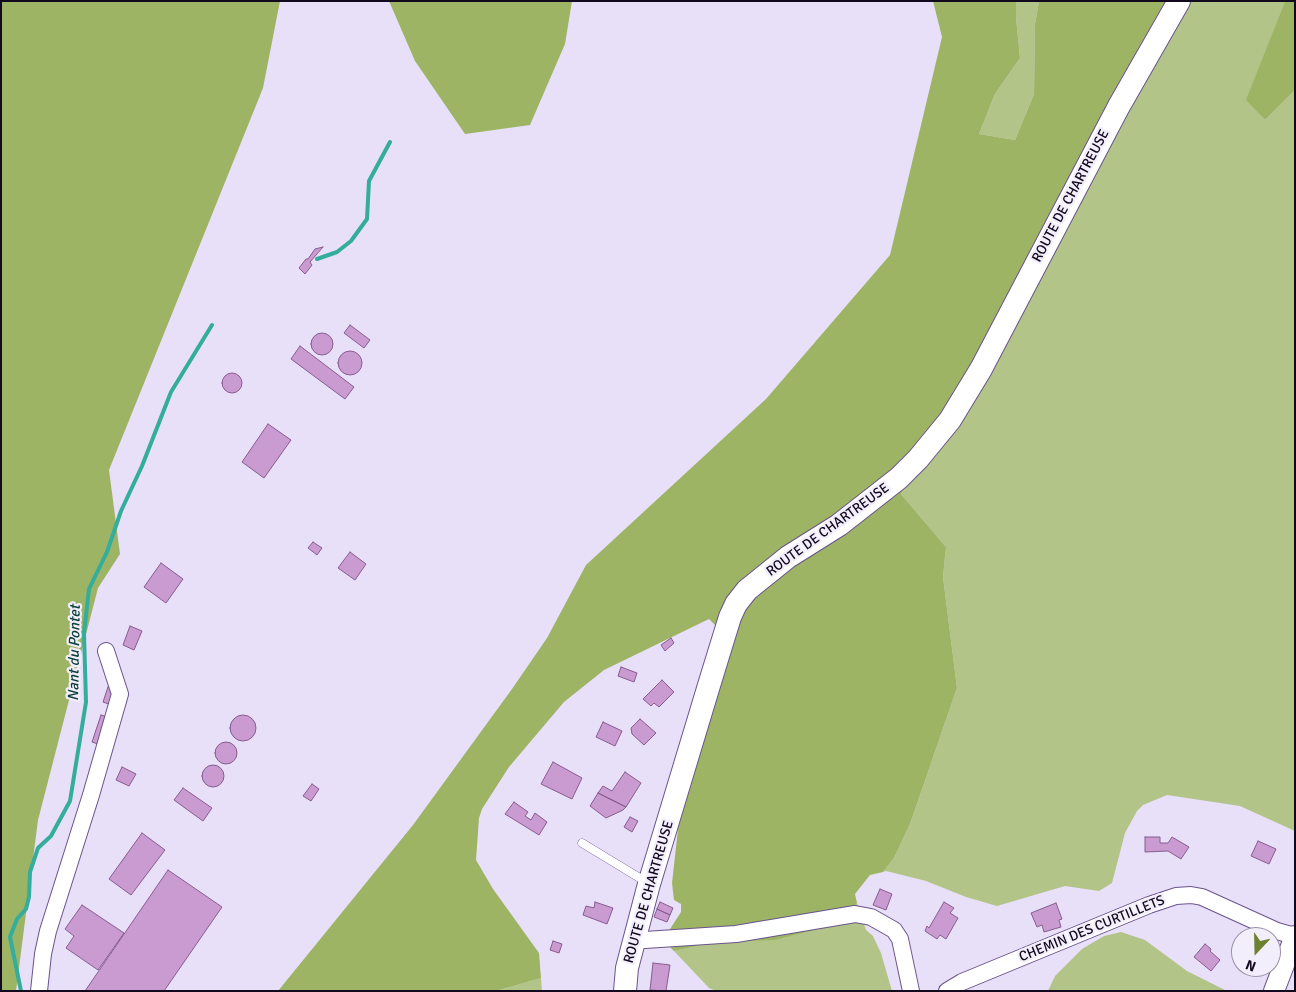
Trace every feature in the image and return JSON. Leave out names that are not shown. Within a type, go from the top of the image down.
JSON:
[{"type":"main road","name":"ROUTE DE CHARTREUSE","points":[[625,991],[627,968],[650,884],[710,682],[730,617],[736,604],[747,590],[788,557],[839,525],[899,478],[918,459],[950,420],[981,369],[1115,114],[1178,1]]},
{"type":"street","points":[[39,991],[38,981],[48,931],[92,795],[120,694],[106,651]]},
{"type":"street","name":"CHEMIN DES CURTILLETS","points":[[947,991],[970,979],[1137,910],[1176,896],[1191,894],[1202,897],[1277,931],[1295,936]]},
{"type":"street","points":[[634,940],[736,934],[855,914],[871,917],[894,930],[900,939],[903,949],[911,991]]},
{"type":"street","points":[[1274,991],[1295,936]]},
{"type":"lane","points":[[582,843],[650,884]]},
{"type":"green space","points":[[1,1],[280,1],[263,88],[109,470],[120,554],[98,588],[38,820],[16,991],[1,991]]},
{"type":"green space","points":[[389,1],[572,1],[565,44],[530,125],[465,134],[415,61]]},
{"type":"green space","points":[[933,1],[1016,1],[1020,58],[995,94],[979,134],[1015,140],[1034,94],[1035,24],[1039,1],[1187,1],[901,494],[946,547],[943,577],[957,688],[910,824],[894,858],[883,872],[870,875],[855,894],[857,903],[841,923],[775,940],[716,942],[674,951],[663,940],[681,912],[681,904],[674,900],[672,883],[679,820],[733,643],[709,619],[604,670],[564,702],[509,767],[482,809],[479,818],[476,860],[493,889],[539,953],[541,978],[496,991],[278,991],[413,825],[512,689],[547,638],[586,565],[766,399],[890,255],[942,37]]},
{"type":"green space","points":[[1016,1],[1039,1],[1035,24],[1034,94],[1015,140],[979,134],[995,94],[1020,58]]},
{"type":"green space","points":[[1187,1],[1285,1],[1247,100],[1265,120],[1295,90],[1295,831],[1240,806],[1167,795],[1143,805],[1137,811],[1125,833],[1112,883],[1099,891],[1065,886],[997,906],[966,897],[926,881],[886,871],[883,872],[894,858],[910,824],[957,688],[943,577],[946,547],[901,494]]},
{"type":"green space","points":[[1285,1],[1295,1],[1295,90],[1265,120],[1246,100]]},
{"type":"green space","points":[[857,903],[866,930],[873,936],[881,953],[892,991],[716,991],[709,988],[674,951],[716,942],[841,923]]},
{"type":"green space","points":[[1121,932],[1145,940],[1187,971],[1227,991],[1048,991],[1055,976],[1082,949],[1104,936]]},
{"type":"green space","points":[[541,978],[542,991],[496,991]]},
{"type":"building","points":[[323,247],[310,262],[312,265],[305,274],[299,268],[315,249]]},
{"type":"building","points":[[350,325],[370,340],[364,348],[344,333]]},
{"type":"building","points":[[322,333],[330,336],[333,344],[330,352],[322,355],[314,352],[311,344],[314,336]]},
{"type":"building","points":[[300,346],[354,387],[345,399],[291,359]]},
{"type":"building","points":[[350,351],[358,355],[362,363],[358,371],[350,375],[342,371],[338,363],[342,355]]},
{"type":"building","points":[[232,373],[239,376],[242,383],[239,390],[232,393],[225,390],[222,383],[225,376]]},
{"type":"building","points":[[268,424],[291,440],[264,478],[242,462]]},
{"type":"building","points":[[313,542],[322,548],[317,555],[308,548]]},
{"type":"building","points":[[350,552],[366,564],[355,580],[338,568]]},
{"type":"building","points":[[161,563],[183,579],[166,603],[144,587]]},
{"type":"building","points":[[130,626],[142,631],[134,650],[123,645]]},
{"type":"building","points":[[671,638],[674,643],[665,651],[661,645]]},
{"type":"building","points":[[621,667],[637,673],[634,682],[618,676]]},
{"type":"building","points":[[662,680],[674,692],[659,707],[654,703],[651,706],[643,699]]},
{"type":"building","points":[[108,687],[116,690],[111,705],[103,702]]},
{"type":"building","points":[[101,715],[108,717],[98,744],[92,742]]},
{"type":"building","points":[[243,715],[252,719],[256,728],[252,737],[243,741],[234,737],[230,728],[234,719]]},
{"type":"building","points":[[640,719],[656,733],[644,745],[632,734],[631,728]]},
{"type":"building","points":[[603,722],[622,731],[615,746],[596,737]]},
{"type":"building","points":[[226,742],[234,745],[237,753],[234,761],[226,764],[218,761],[215,753],[218,745]]},
{"type":"building","points":[[553,762],[582,778],[572,799],[541,784]]},
{"type":"building","points":[[213,765],[221,768],[224,776],[221,784],[213,787],[205,784],[202,776],[205,768]]},
{"type":"building","points":[[122,767],[136,774],[129,786],[116,780]]},
{"type":"building","points":[[625,772],[641,783],[626,807],[598,793],[603,786],[612,791]]},
{"type":"building","points":[[312,784],[319,789],[311,801],[303,796]]},
{"type":"building","points":[[183,788],[212,808],[203,821],[174,800]]},
{"type":"building","points":[[598,793],[626,807],[606,818],[590,806]]},
{"type":"building","points":[[514,802],[528,812],[525,816],[531,820],[535,813],[547,822],[539,835],[505,814]]},
{"type":"building","points":[[630,817],[638,821],[632,832],[624,827]]},
{"type":"building","points":[[142,833],[165,850],[131,895],[109,879]]},
{"type":"building","points":[[1145,837],[1160,837],[1160,843],[1168,843],[1172,837],[1189,847],[1181,859],[1168,851],[1145,852]]},
{"type":"building","points":[[1258,841],[1276,849],[1269,864],[1251,856]]},
{"type":"building","points":[[168,870],[222,907],[164,991],[85,991]]},
{"type":"building","points":[[880,889],[892,894],[886,910],[873,905]]},
{"type":"building","points":[[595,902],[613,908],[607,924],[583,915],[586,906],[594,908]]},
{"type":"building","points":[[660,902],[673,908],[670,915],[657,909]]},
{"type":"building","points":[[944,902],[954,908],[950,913],[958,918],[946,939],[940,935],[937,939],[925,931],[927,926],[929,928]]},
{"type":"building","points":[[1056,903],[1062,919],[1059,920],[1061,927],[1044,932],[1042,925],[1037,927],[1031,913]]},
{"type":"building","points":[[82,905],[124,933],[98,970],[66,948],[74,936],[65,929]]},
{"type":"building","points":[[657,909],[670,915],[667,922],[654,917]]},
{"type":"building","points":[[553,941],[562,944],[559,953],[550,950]]},
{"type":"building","points":[[1205,944],[1220,960],[1211,971],[1194,957]]},
{"type":"building","points":[[653,963],[670,965],[666,991],[650,990]]},
{"type":"waterway","name":"Nant du Pontet","points":[[317,259],[337,252],[351,241],[367,219],[369,181],[390,142]]},
{"type":"waterway","name":"Nant du Pontet","points":[[21,991],[10,937],[17,919],[26,909],[29,897],[30,872],[38,848],[51,836],[70,801],[86,702],[84,633],[89,589],[107,552],[121,511],[142,466],[171,392],[212,325]]}]
